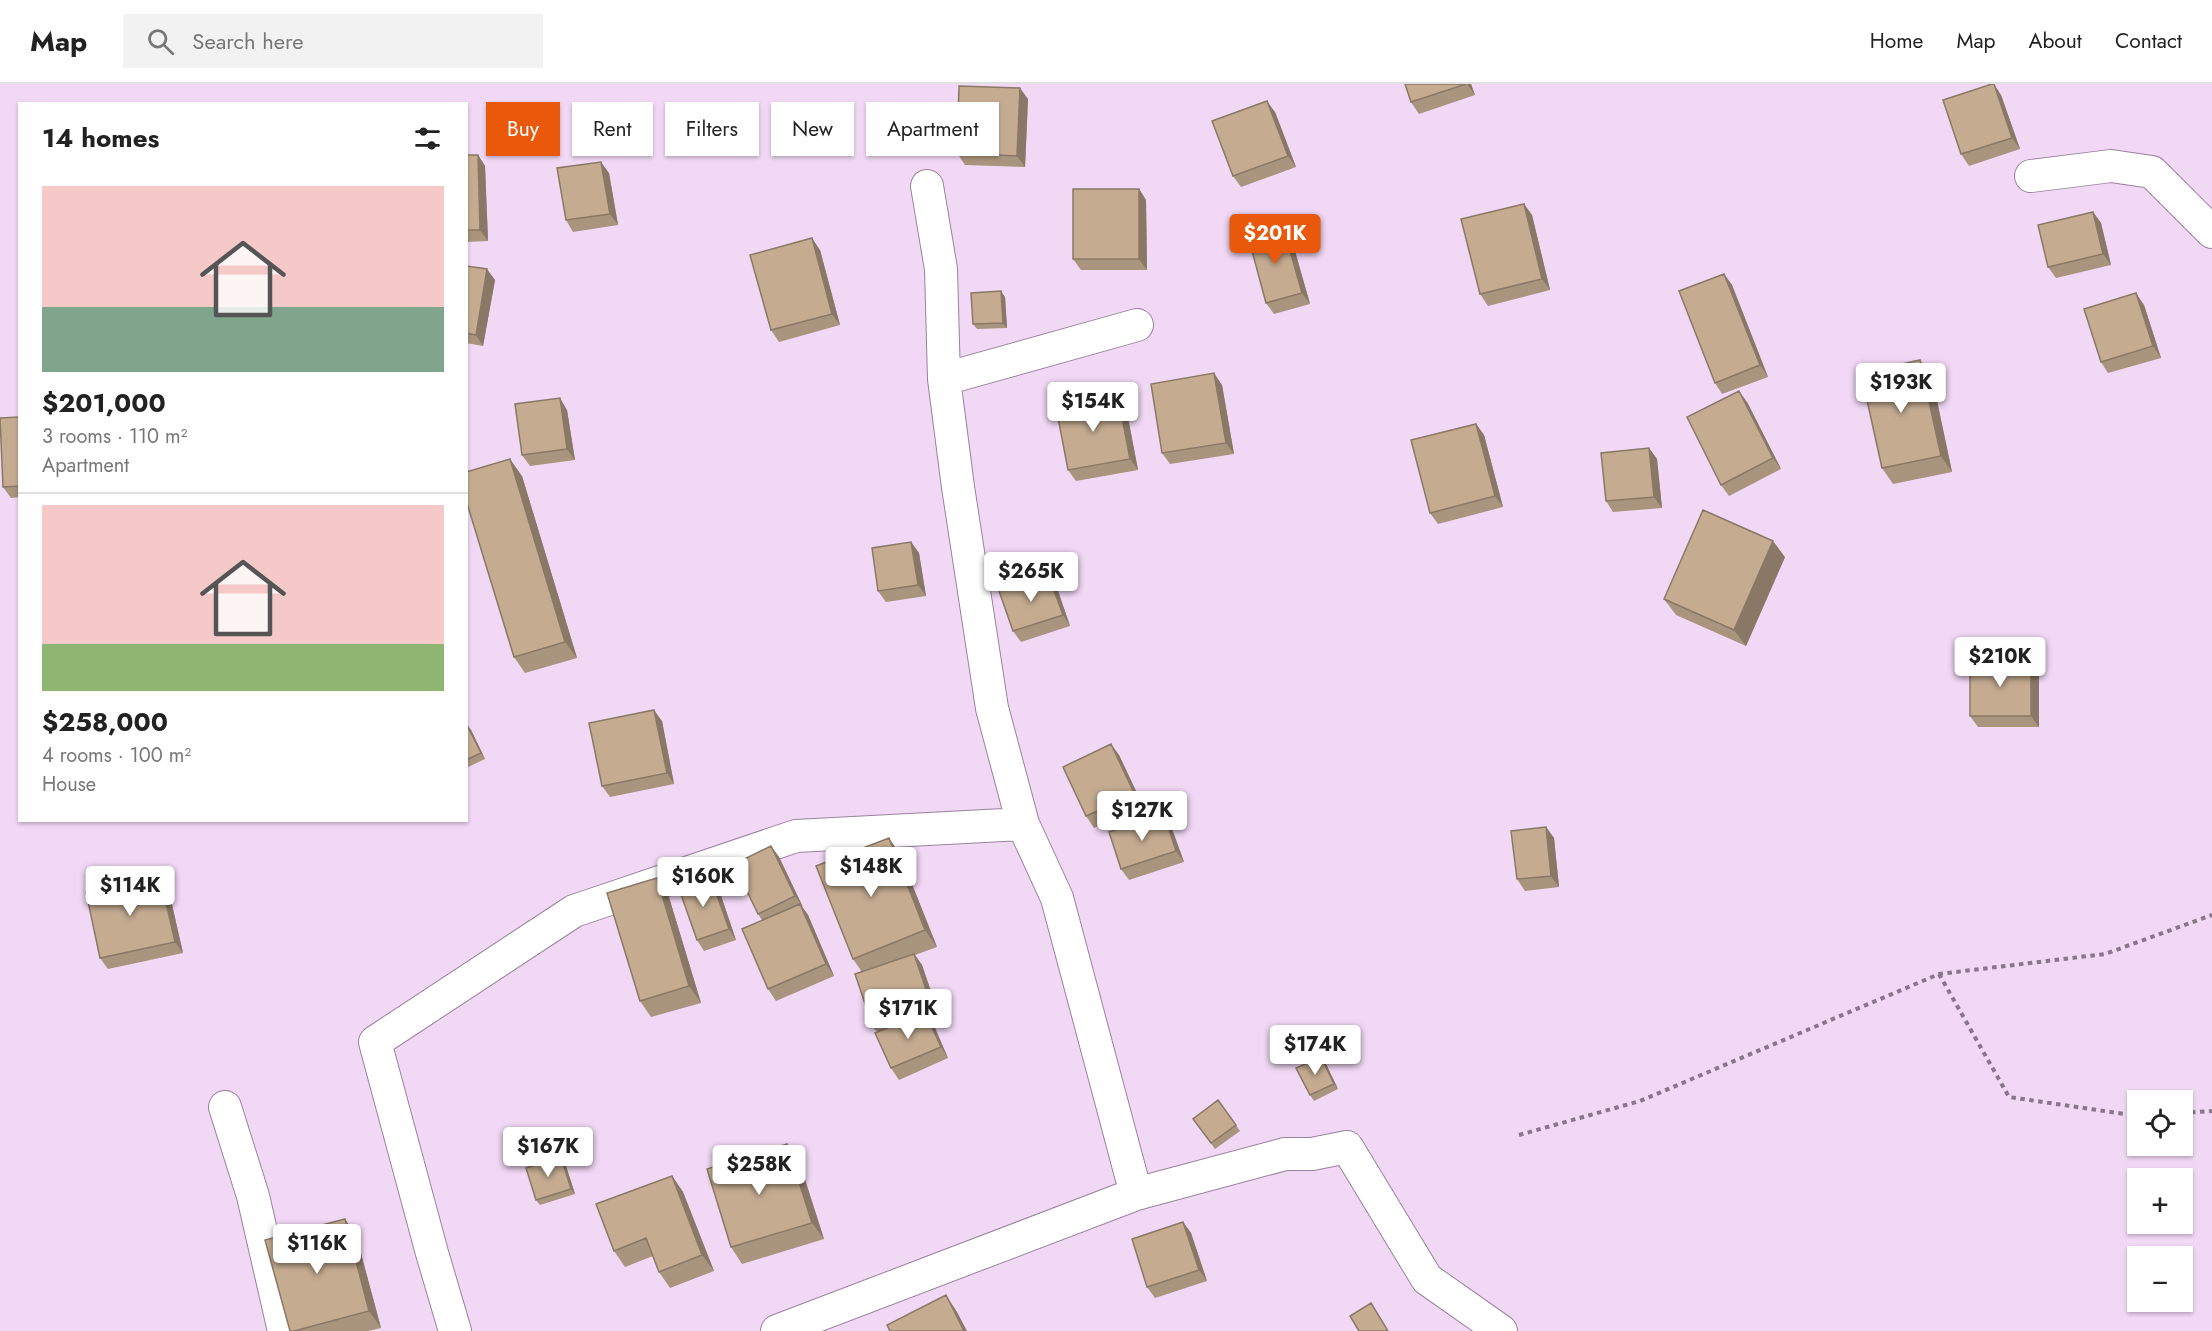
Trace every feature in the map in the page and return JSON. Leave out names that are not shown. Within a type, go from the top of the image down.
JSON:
[{"type":"street","points":[[2031,176],[2111,166],[2152,172],[2212,232]]},
{"type":"street","points":[[927,186],[941,269],[944,379],[992,708],[1023,824],[1057,898],[1136,1194]]},
{"type":"street","points":[[944,379],[1137,326]]},
{"type":"street","points":[[455,1331],[375,1042],[574,911],[796,837],[1023,824]]},
{"type":"street","points":[[225,1107],[253,1196],[284,1331]]},
{"type":"street","points":[[777,1331],[1136,1194],[1285,1154],[1312,1154],[1347,1148],[1427,1279],[1501,1331]]},
{"type":"path","points":[[1519,1135],[1640,1101],[1939,974],[2105,954],[2212,915]]},
{"type":"path","points":[[1939,974],[2009,1096],[2127,1114]]},
{"type":"path","points":[[2193,1112],[2212,1111]]},
{"type":"building","points":[[1405,84],[1466,84],[1411,102]]},
{"type":"building","points":[[1994,84],[2012,138],[1961,154],[1943,100]]},
{"type":"building","points":[[959,86],[1020,88],[1017,156],[999,155],[999,102],[959,102]]},
{"type":"building","points":[[1267,101],[1288,156],[1233,176],[1212,121]]},
{"type":"building","points":[[468,155],[478,155],[480,230],[468,230]]},
{"type":"building","points":[[601,162],[610,214],[566,220],[557,168]]},
{"type":"building","points":[[1073,189],[1139,189],[1139,259],[1073,259]]},
{"type":"building","points":[[1524,204],[1542,279],[1480,294],[1461,219]]},
{"type":"building","points":[[2093,212],[2103,254],[2048,267],[2038,225]]},
{"type":"building","points":[[1283,226],[1302,293],[1266,303],[1248,236]]},
{"type":"building","points":[[812,238],[832,314],[771,330],[750,255]]},
{"type":"building","points":[[468,266],[487,269],[476,335],[468,333]]},
{"type":"building","points":[[1724,274],[1760,365],[1715,383],[1679,291]]},
{"type":"building","points":[[1001,291],[1003,323],[973,324],[971,293]]},
{"type":"building","points":[[2136,293],[2153,346],[2101,362],[2084,309]]},
{"type":"building","points":[[1920,360],[1941,456],[1882,468],[1861,373]]},
{"type":"building","points":[[1214,373],[1226,443],[1162,453],[1151,384]]},
{"type":"building","points":[[1739,391],[1773,458],[1721,485],[1687,417]]},
{"type":"building","points":[[1118,396],[1130,459],[1068,470],[1056,407]]},
{"type":"building","points":[[560,398],[567,449],[522,455],[515,404]]},
{"type":"building","points":[[18,417],[18,486],[3,487],[0,418]]},
{"type":"building","points":[[1476,424],[1495,496],[1430,513],[1411,440]]},
{"type":"building","points":[[1649,448],[1654,497],[1606,501],[1601,453]]},
{"type":"building","points":[[510,459],[565,642],[514,657],[468,507],[468,471]]},
{"type":"building","points":[[1703,510],[1773,541],[1734,630],[1664,599]]},
{"type":"building","points":[[911,542],[918,585],[878,591],[872,548]]},
{"type":"building","points":[[1048,574],[1063,615],[1013,631],[999,591]]},
{"type":"building","points":[[1970,661],[2031,661],[2031,716],[1970,716]]},
{"type":"building","points":[[654,710],[667,773],[602,786],[589,723]]},
{"type":"building","points":[[468,727],[481,753],[468,759]]},
{"type":"building","points":[[1111,744],[1135,795],[1086,816],[1063,767]]},
{"type":"building","points":[[1164,814],[1176,851],[1121,869],[1109,832]]},
{"type":"building","points":[[1546,827],[1551,876],[1517,879],[1511,831]]},
{"type":"building","points":[[889,838],[925,930],[853,959],[816,866]]},
{"type":"building","points":[[771,846],[795,896],[758,914],[734,864]]},
{"type":"building","points":[[160,876],[175,942],[100,958],[86,892]]},
{"type":"building","points":[[710,876],[729,929],[697,940],[678,886]]},
{"type":"building","points":[[657,878],[689,986],[640,1001],[607,893]]},
{"type":"building","points":[[800,904],[826,964],[768,989],[742,929]]},
{"type":"building","points":[[914,954],[932,1007],[873,1027],[855,974]]},
{"type":"building","points":[[925,1012],[941,1047],[891,1068],[875,1033]]},
{"type":"building","points":[[1321,1057],[1334,1084],[1310,1095],[1296,1068]]},
{"type":"building","points":[[1218,1100],[1236,1125],[1211,1143],[1193,1119]]},
{"type":"building","points":[[787,1144],[812,1223],[731,1247],[707,1169]]},
{"type":"building","points":[[561,1157],[571,1189],[536,1200],[526,1168]]},
{"type":"building","points":[[672,1176],[702,1255],[659,1272],[646,1238],[614,1251],[596,1204]]},
{"type":"building","points":[[345,1219],[369,1311],[290,1331],[265,1240]]},
{"type":"building","points":[[1183,1222],[1199,1270],[1147,1287],[1132,1239]]},
{"type":"building","points":[[946,1295],[964,1331],[890,1331],[887,1325]]},
{"type":"building","points":[[1371,1303],[1388,1331],[1359,1331],[1350,1316]]}]
